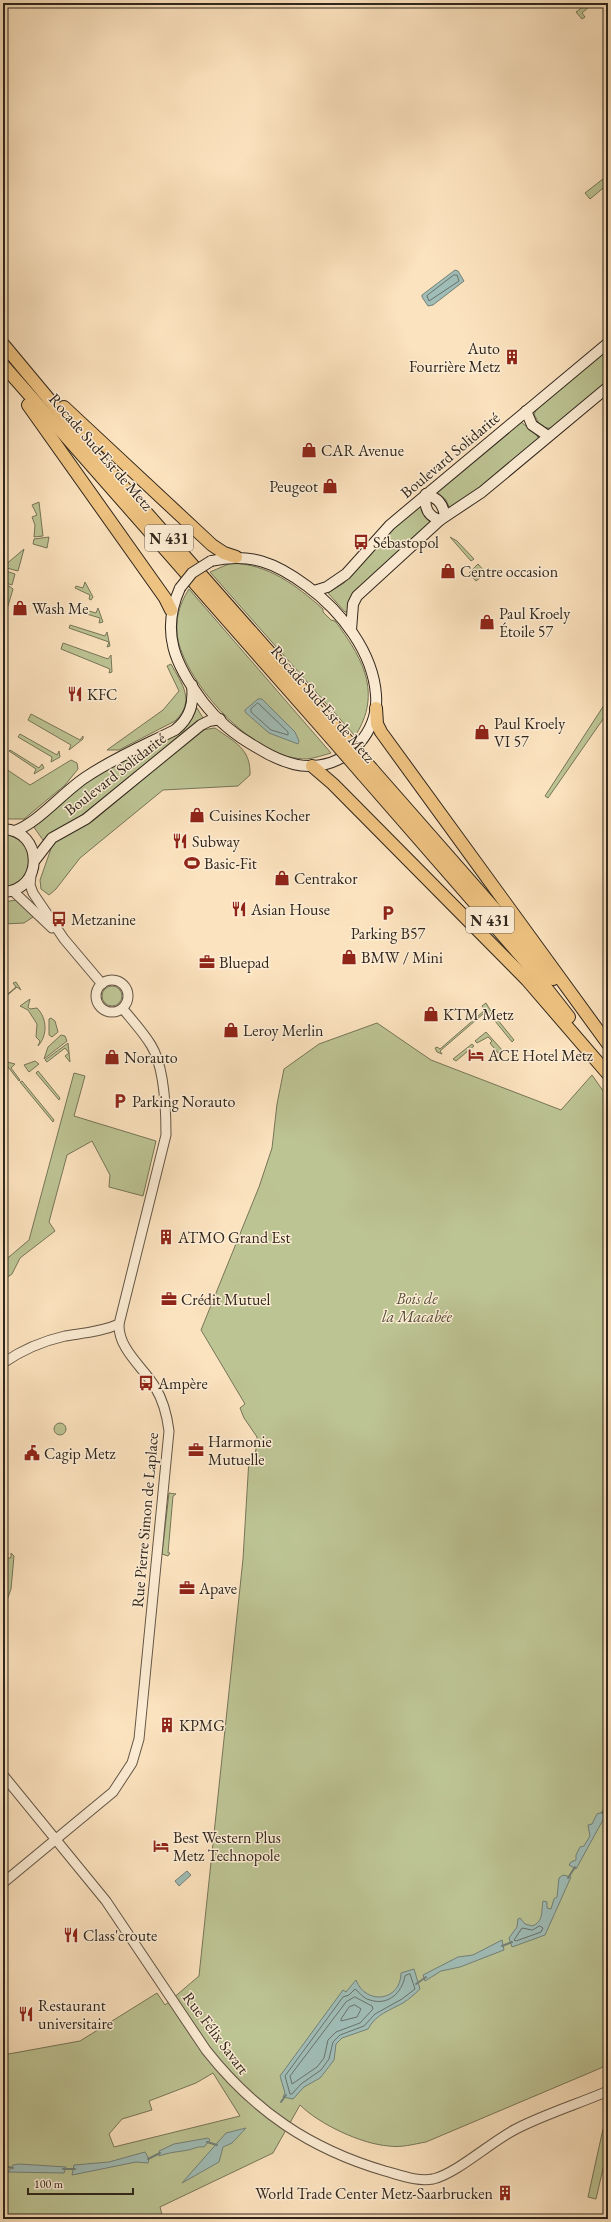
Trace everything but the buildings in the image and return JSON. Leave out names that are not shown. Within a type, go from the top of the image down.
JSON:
[{"type":"highway","points":[[7,349],[65,408],[212,545],[236,557]]},
{"type":"highway","name":"Rocade Sud-Est de Metz","points":[[7,349],[93,452],[368,772],[526,962],[571,1020],[608,1074]]},
{"type":"highway","name":"Rocade Sud-Est de Metz","points":[[3,365],[334,733]]},
{"type":"highway","points":[[3,372],[44,425],[165,598],[171,610]]},
{"type":"highway","points":[[376,708],[377,724],[381,732],[608,1044]]},
{"type":"highway","points":[[312,766],[333,784],[484,934],[527,980],[608,1074]]},
{"type":"highway","name":"Rocade Sud-Est de Metz","points":[[368,772],[512,929],[567,997],[608,1052]]},
{"type":"main road","name":"Boulevard Solidarité","points":[[314,592],[327,587],[346,574],[390,525],[608,343]]},
{"type":"main road","points":[[351,630],[353,604],[357,596],[443,518],[482,492],[608,387]]},
{"type":"main road","points":[[526,411],[532,425],[548,436]]},
{"type":"main road","points":[[426,494],[438,500],[444,508],[443,518],[433,518],[427,511],[424,503],[426,494]]},
{"type":"main road","points":[[236,557],[257,560],[274,566],[293,576],[314,592],[351,630],[372,673],[376,696],[376,708],[369,731],[355,748],[336,760],[312,766],[284,761],[270,756],[249,744],[220,720],[192,685],[178,660],[171,640],[171,610],[180,588],[192,572],[211,561],[236,557]]},
{"type":"main road","name":"Boulevard Solidarité","points":[[15,831],[27,825],[85,777],[113,761],[175,730],[184,723],[192,702],[192,685]]},
{"type":"main road","name":"Boulevard Solidarité","points":[[35,860],[52,838],[86,819],[201,726],[209,721],[220,720]]},
{"type":"main road","points":[[3,829],[22,834],[31,845],[35,860],[31,876],[26,883],[8,892]]},
{"type":"street","points":[[31,876],[30,885],[33,893],[64,938],[102,984]]},
{"type":"street","points":[[8,892],[64,938]]},
{"type":"street","points":[[116,980],[124,985],[128,997],[123,1008],[112,1013],[100,1007],[96,995],[102,984],[116,980]]},
{"type":"street","points":[[88,1333],[120,1338],[119,1324],[166,1135],[166,1119],[157,1059],[151,1045],[123,1008]]},
{"type":"street","points":[[3,1363],[39,1344],[56,1338],[108,1329],[119,1324]]},
{"type":"street","name":"Rue Pierre Simon de Laplace","points":[[3,1883],[56,1838],[100,1804],[117,1787],[132,1763],[140,1730],[169,1431],[166,1411],[158,1393],[120,1338]]},
{"type":"street","name":"Rue Félix Savart","points":[[3,1775],[106,1901],[206,2050],[232,2081],[262,2109],[281,2123],[315,2144],[350,2160],[417,2179],[433,2179],[453,2169],[516,2129],[608,2091]]},
{"type":"green space","points":[[588,3],[590,6],[582,13],[585,17],[582,19],[576,12]]},
{"type":"green space","points":[[608,175],[606,179],[608,184],[590,199],[585,193]]},
{"type":"green space","points":[[608,348],[608,382],[553,428],[541,428],[534,414],[538,407]]},
{"type":"green space","points":[[521,422],[536,434],[539,439],[471,495],[450,509],[446,500],[436,491]]},
{"type":"green space","points":[[39,502],[43,536],[34,537],[35,525],[32,517],[37,515],[32,505]]},
{"type":"green space","points":[[421,504],[425,516],[432,523],[348,612],[345,612],[328,593],[344,583],[392,529]]},
{"type":"green space","points":[[49,537],[47,548],[33,544],[34,539]]},
{"type":"green space","points":[[450,537],[457,541],[474,559],[471,561]]},
{"type":"green space","points":[[24,549],[18,571],[3,567]]},
{"type":"green space","points":[[231,563],[257,567],[281,577],[323,609],[323,612],[331,620],[335,621],[361,662],[366,676],[368,690],[367,705],[363,720],[355,736],[210,572]]},
{"type":"green space","points":[[478,564],[486,573],[476,581],[469,573]]},
{"type":"green space","points":[[3,570],[15,574],[12,585],[3,582]]},
{"type":"green space","points":[[85,582],[93,597],[91,600],[89,599],[90,595],[75,588],[76,586],[83,588]]},
{"type":"green space","points":[[9,586],[13,589],[5,616],[3,610],[7,587]]},
{"type":"green space","points":[[189,589],[331,753],[307,759],[287,756],[267,748],[229,719],[212,701],[197,682],[186,662],[179,644],[177,629],[178,615],[182,602]]},
{"type":"green space","points":[[71,606],[96,613],[98,608],[103,622],[99,623],[100,618],[70,609]]},
{"type":"green space","points":[[70,625],[105,636],[107,632],[110,646],[107,647],[109,642],[69,628]]},
{"type":"green space","points":[[63,643],[108,659],[111,655],[112,672],[109,673],[110,669],[61,649]]},
{"type":"green space","points":[[171,664],[185,692],[185,706],[181,714],[175,721],[119,750],[107,750],[163,710],[179,691],[167,666]]},
{"type":"green space","points":[[608,699],[608,712],[548,798],[545,796]]},
{"type":"green space","points":[[197,708],[203,718],[78,820],[60,828],[43,840],[33,826],[81,785],[133,754],[182,730]]},
{"type":"green space","points":[[31,714],[80,740],[83,736],[83,739],[69,750],[71,745],[28,720]]},
{"type":"green space","points":[[215,728],[235,742],[244,752],[248,758],[250,775],[238,786],[163,790],[80,858],[56,889],[49,895],[41,889],[40,880],[53,843],[94,820],[202,730]]},
{"type":"green space","points":[[20,734],[57,755],[59,751],[60,757],[51,762],[52,757],[18,737]]},
{"type":"green space","points":[[10,750],[39,768],[42,764],[44,768],[34,774],[36,769],[9,751]]},
{"type":"green space","points":[[71,760],[77,763],[78,769],[65,785],[24,819],[3,819],[3,767],[30,785]]},
{"type":"green space","points":[[3,834],[14,838],[23,844],[28,852],[29,860],[28,869],[23,877],[14,883],[3,887]]},
{"type":"green space","points":[[17,900],[33,917],[24,923],[3,924],[3,902]]},
{"type":"green space","points":[[16,982],[21,990],[17,987],[4,998],[8,1002],[3,1005],[3,998],[16,987],[13,983]]},
{"type":"green space","points":[[112,986],[119,989],[122,996],[119,1003],[112,1006],[105,1003],[102,996],[105,989]]},
{"type":"green space","points":[[30,999],[28,1007],[30,1009],[37,1008],[43,1017],[45,1027],[45,1032],[38,1046],[40,1041],[36,1037],[37,1024],[28,1010],[20,1006]]},
{"type":"green space","points":[[486,1003],[492,1013],[487,1017],[483,1014],[440,1051],[442,1054],[437,1052],[435,1048],[437,1047],[440,1049],[485,1010],[482,1006]]},
{"type":"green space","points":[[51,1018],[55,1021],[58,1032],[52,1037],[49,1035],[49,1019]]},
{"type":"green space","points":[[497,1019],[514,1040],[512,1042],[495,1021]]},
{"type":"green space","name":"Bois de la Macabée","points":[[377,1023],[431,1060],[561,1110],[592,1075],[608,1098],[608,2065],[426,2142],[403,2146],[378,2144],[341,2132],[318,2119],[300,2105],[273,2153],[160,2207],[163,2219],[3,2219],[3,2055],[80,2041],[157,1993],[165,2005],[199,1976],[243,1559],[249,1459],[255,1459],[257,1437],[244,1418],[240,1408],[245,1404],[201,1330],[259,1187],[272,1148],[277,1104],[284,1069],[319,1044]],"holes":[[[213,2073],[240,2116],[114,2147],[109,2134],[122,2119],[152,2110],[149,2101],[196,2083]]]},
{"type":"green space","points":[[486,1032],[502,1050],[498,1053],[490,1043],[492,1041],[488,1037],[477,1043],[475,1041]]},
{"type":"green space","points":[[61,1035],[65,1036],[67,1041],[44,1059],[48,1047]]},
{"type":"green space","points":[[68,1043],[70,1062],[65,1056],[69,1053],[65,1048],[47,1062],[45,1060]]},
{"type":"green space","points":[[472,1044],[474,1046],[456,1061],[453,1059]]},
{"type":"green space","points":[[3,1061],[15,1064],[11,1068],[20,1080],[19,1081],[5,1063],[3,1065]]},
{"type":"green space","points":[[35,1061],[39,1064],[29,1072],[24,1065]]},
{"type":"green space","points":[[38,1071],[60,1098],[59,1100],[36,1073]]},
{"type":"green space","points":[[74,1073],[85,1076],[74,1116],[156,1141],[143,1196],[109,1187],[110,1175],[92,1141],[67,1155],[49,1222],[55,1231],[20,1258],[12,1274],[3,1280],[3,1262],[29,1240]]},
{"type":"green space","points":[[22,1081],[54,1120],[53,1122],[20,1082]]},
{"type":"green space","points":[[58,1423],[62,1423],[66,1429],[62,1435],[58,1435],[54,1431],[54,1427]]},
{"type":"green space","points":[[169,1493],[176,1494],[173,1496],[168,1553],[170,1553],[168,1556],[162,1554]]},
{"type":"green space","points":[[4,1552],[8,1553],[7,1558],[11,1558],[11,1553],[14,1556],[11,1589],[3,1611]]},
{"type":"green space","points":[[603,2129],[608,2131],[608,2147],[596,2199],[588,2197]]},
{"type":"water","points":[[455,270],[458,271],[464,281],[433,305],[428,306],[422,295]]},
{"type":"water","points":[[258,699],[262,699],[295,732],[299,741],[298,744],[269,733],[245,712],[245,710]]},
{"type":"water","points":[[608,1744],[608,1802],[604,1790]]},
{"type":"water","points":[[603,1812],[604,1818],[576,1869],[569,1865],[571,1862],[576,1860],[576,1855],[580,1847],[584,1846],[590,1836],[588,1825],[592,1824],[597,1814]]},
{"type":"water","points":[[187,1871],[191,1875],[179,1886],[175,1881]]},
{"type":"water","points":[[563,1875],[571,1877],[545,1935],[512,1947],[509,1938],[517,1927],[518,1919],[520,1918],[525,1924],[532,1926],[536,1924],[541,1916],[543,1901],[547,1902],[547,1908],[551,1909],[554,1899],[557,1897],[559,1878]]},
{"type":"water","points":[[502,1940],[504,1950],[460,1967],[441,1971],[425,1981],[423,1975],[458,1957],[473,1955]]},
{"type":"water","points":[[414,1969],[420,1989],[403,2003],[379,2016],[368,2029],[342,2038],[336,2044],[334,2060],[320,2078],[304,2087],[293,2099],[283,2097],[285,2093],[280,2076],[343,1990],[346,1992],[356,1980],[367,1994],[375,1997],[382,1997],[395,1990],[401,1973]]},
{"type":"water","points":[[246,2128],[232,2143],[223,2147],[219,2162],[182,2183],[226,2133]]},
{"type":"water","points":[[208,2138],[210,2140],[204,2147],[197,2147],[190,2150],[159,2156],[159,2151],[174,2144]]},
{"type":"water","points":[[145,2152],[149,2159],[148,2163],[136,2162],[72,2175],[74,2165],[109,2162]]},
{"type":"water","points":[[19,2164],[66,2167],[64,2173],[8,2172],[13,2165]]},
{"type":"waterway","points":[[602,1813],[608,1801]]},
{"type":"waterway","points":[[568,1878],[575,1867]]},
{"type":"waterway","points":[[502,1946],[512,1942]]},
{"type":"waterway","points":[[416,1984],[426,1977]]},
{"type":"waterway","points":[[281,2102],[286,2095]]},
{"type":"waterway","points":[[207,2142],[217,2145]]},
{"type":"waterway","points":[[148,2159],[160,2153]]},
{"type":"waterway","points":[[3,2166],[13,2168]]},
{"type":"waterway","points":[[63,2169],[75,2169]]},
{"type":"place","name":"Auto Fourrière Metz","points":[[512,357]]},
{"type":"place","name":"CAR Avenue","points":[[309,450]]},
{"type":"place","name":"Peugeot","points":[[330,486]]},
{"type":"place","name":"Sébastopol","points":[[361,542]]},
{"type":"place","name":"Centre occasion","points":[[448,571]]},
{"type":"place","name":"Wash Me","points":[[20,608]]},
{"type":"place","name":"Paul Kroely Étoile 57","points":[[487,622]]},
{"type":"place","name":"KFC","points":[[75,694]]},
{"type":"place","name":"Paul Kroely VI 57","points":[[482,732]]},
{"type":"place","name":"Cuisines Kocher","points":[[197,815]]},
{"type":"place","name":"Subway","points":[[180,841]]},
{"type":"place","name":"Basic-Fit","points":[[192,863]]},
{"type":"place","name":"Centrakor","points":[[282,878]]},
{"type":"place","name":"Asian House","points":[[239,909]]},
{"type":"place","name":"Parking B57","points":[[388,913]]},
{"type":"place","name":"Metzanine","points":[[59,919]]},
{"type":"place","name":"BMW / Mini","points":[[349,957]]},
{"type":"place","name":"Bluepad","points":[[207,962]]},
{"type":"place","name":"KTM Metz","points":[[431,1014]]},
{"type":"place","name":"Leroy Merlin","points":[[231,1030]]},
{"type":"place","name":"ACE Hotel Metz","points":[[476,1055]]},
{"type":"place","name":"Norauto","points":[[112,1057]]},
{"type":"place","name":"Parking Norauto","points":[[120,1101]]},
{"type":"place","name":"ATMO Grand Est","points":[[166,1237]]},
{"type":"place","name":"Crédit Mutuel","points":[[169,1299]]},
{"type":"place","name":"Ampère","points":[[146,1383]]},
{"type":"place","name":"Harmonie Mutuelle","points":[[196,1450]]},
{"type":"place","name":"Cagip Metz","points":[[32,1453]]},
{"type":"place","name":"Apave","points":[[187,1588]]},
{"type":"place","name":"KPMG","points":[[167,1725]]},
{"type":"place","name":"Best Western Plus Metz Technopole","points":[[161,1846]]},
{"type":"place","name":"Class'croute","points":[[71,1935]]},
{"type":"place","name":"Restaurant universitaire","points":[[26,2014]]},
{"type":"place","name":"World Trade Center Metz-Saarbrucken","points":[[505,2193]]}]
